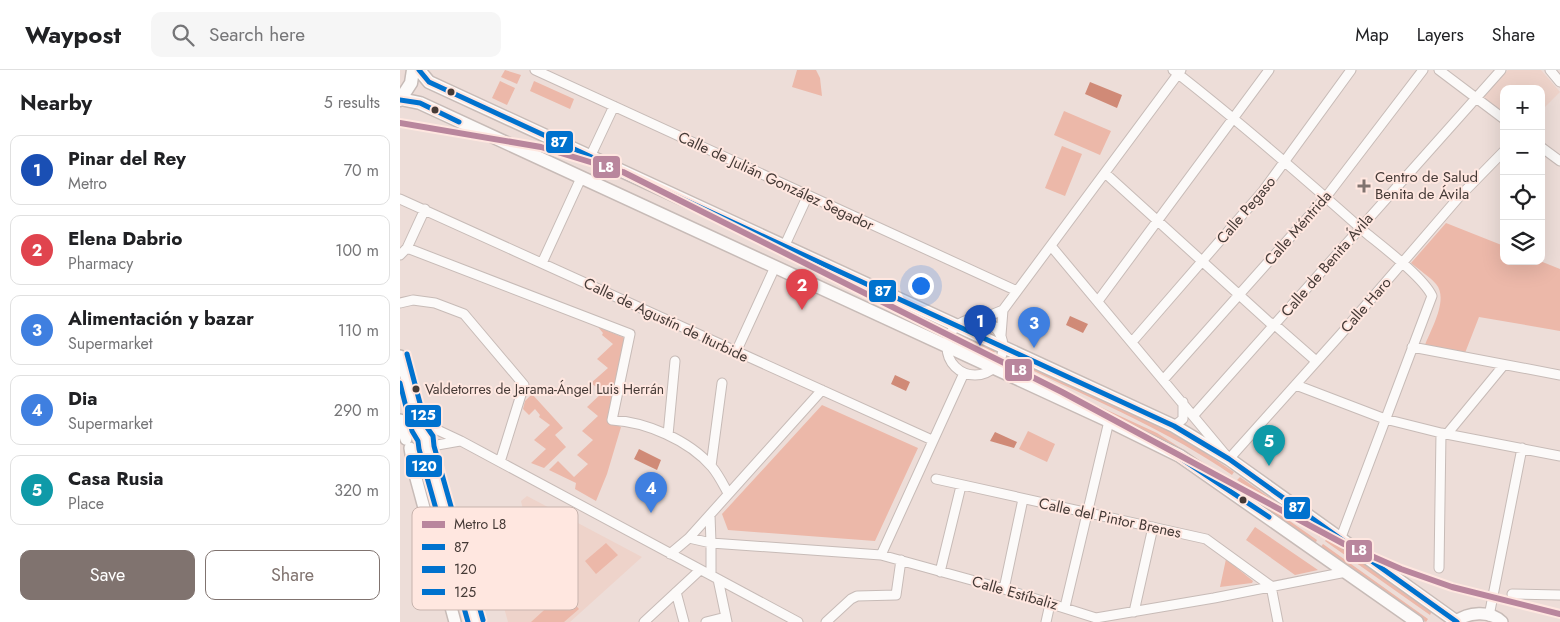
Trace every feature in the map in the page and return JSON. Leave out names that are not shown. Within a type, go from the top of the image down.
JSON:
[{"type":"main road","points":[[413,70],[410,83],[401,100],[420,103],[1109,421],[1180,456],[1417,622]]},
{"type":"main road","points":[[419,70],[430,82],[590,158],[956,326],[1003,341],[1174,426],[1229,459],[1456,622]]},
{"type":"street","name":"Calle de Julián González Segador","points":[[535,70],[1017,291]]},
{"type":"street","points":[[1098,301],[1269,70]]},
{"type":"street","name":"Calle Pegaso","points":[[1132,342],[1203,261],[1285,162],[1351,70]]},
{"type":"street","name":"Calle Méntrida","points":[[1164,380],[1326,197],[1423,70]]},
{"type":"street","points":[[1439,70],[1500,115]]},
{"type":"street","name":"Calle de Benita Ávila","points":[[1193,416],[1501,70]]},
{"type":"street","points":[[1550,70],[1560,82]]},
{"type":"street","points":[[1003,310],[1003,341],[994,368],[977,376],[964,373],[951,362],[947,346],[948,340],[956,326],[968,320],[981,318],[1003,310],[1178,71],[1402,264],[1429,290],[1432,296],[1340,540]]},
{"type":"street","points":[[590,158],[614,106]]},
{"type":"street","points":[[1545,150],[1560,161]]},
{"type":"street","name":"Calle Haro","points":[[1229,459],[1296,385],[1459,197],[1500,155]]},
{"type":"street","points":[[1105,172],[1269,322],[1275,324],[1316,361]]},
{"type":"street","points":[[542,263],[581,178]]},
{"type":"street","points":[[784,247],[808,195]]},
{"type":"street","name":"Calle de Agustín de Iturbide","points":[[400,199],[932,440]]},
{"type":"street","points":[[425,210],[404,252],[630,334],[612,420],[634,424],[668,435],[686,445],[712,466],[728,493]]},
{"type":"street","points":[[1050,246],[1229,459]]},
{"type":"street","points":[[736,352],[775,267]]},
{"type":"street","points":[[400,303],[412,300],[435,304],[464,314],[524,385],[500,462]]},
{"type":"street","points":[[981,318],[995,326],[1003,341]]},
{"type":"street","points":[[1412,348],[1560,375]]},
{"type":"street","points":[[400,356],[419,429],[426,438],[426,447],[444,507]]},
{"type":"street","points":[[668,435],[675,361]]},
{"type":"street","points":[[1439,568],[1444,434],[1503,366]]},
{"type":"street","points":[[881,555],[964,373]]},
{"type":"street","points":[[712,466],[722,383]]},
{"type":"street","points":[[1296,385],[1385,419],[1444,434],[1560,456]]},
{"type":"street","points":[[670,554],[689,538],[822,390]]},
{"type":"street","points":[[1174,426],[1183,419],[1183,402]]},
{"type":"street","points":[[400,420],[410,448],[424,507]]},
{"type":"street","points":[[1065,607],[1089,513],[1109,421]]},
{"type":"street","points":[[406,434],[412,429],[429,426],[461,441],[798,622]]},
{"type":"street","points":[[410,448],[418,452],[426,447],[461,441]]},
{"type":"street","points":[[1489,616],[1522,448]]},
{"type":"street","name":"Calle del Pintor Brenes","points":[[936,479],[1206,539],[1270,586]]},
{"type":"street","points":[[940,572],[961,486]]},
{"type":"street","points":[[1004,588],[1023,499]]},
{"type":"street","points":[[706,622],[726,619],[715,577],[710,514]]},
{"type":"street","points":[[1134,612],[1153,527]]},
{"type":"street","name":"Calle Estíbaliz","points":[[689,538],[712,543],[881,555],[1004,588],[1050,604],[1065,607],[1096,620],[1346,572]]},
{"type":"street","points":[[826,622],[851,599],[857,596],[896,595],[901,560]]},
{"type":"street","points":[[644,622],[700,570]]},
{"type":"street","points":[[1270,586],[1278,622]]},
{"type":"street","points":[[676,592],[684,622]]},
{"type":"street","points":[[1512,594],[1560,595]]},
{"type":"street","points":[[1046,622],[1050,604]]},
{"type":"street","points":[[1456,622],[1462,617],[1478,613],[1498,618],[1502,622]]},
{"type":"shaded area","points":[[505,70],[521,75],[517,84],[501,77]]},
{"type":"shaded area","points":[[797,70],[816,70],[820,78],[822,96],[792,87]]},
{"type":"shaded area","points":[[1508,70],[1541,70],[1560,92],[1545,107],[1545,85],[1500,85],[1500,109],[1483,97]]},
{"type":"shaded area","points":[[500,81],[515,88],[507,105],[492,98]]},
{"type":"shaded area","points":[[534,81],[574,99],[570,109],[530,91]]},
{"type":"shaded area","points":[[1090,82],[1122,95],[1117,108],[1085,94]]},
{"type":"shaded area","points":[[1064,111],[1111,131],[1100,155],[1054,135]]},
{"type":"shaded area","points":[[1062,146],[1082,154],[1065,196],[1045,188]]},
{"type":"shaded area","points":[[1446,223],[1500,244],[1500,265],[1545,265],[1545,263],[1560,269],[1560,331],[1479,317],[1465,353],[1426,347],[1425,345],[1440,306],[1440,290],[1433,281],[1411,263]]},
{"type":"shaded area","points":[[882,297],[931,320],[930,323],[880,301]]},
{"type":"shaded area","points":[[1070,316],[1088,324],[1083,333],[1066,325]]},
{"type":"shaded area","points":[[598,327],[625,338],[609,421],[621,427],[607,474],[596,501],[575,489],[576,483],[549,470],[558,461],[574,477],[588,464],[577,455],[593,440],[582,431],[598,416],[587,407],[603,392],[591,383],[608,368],[597,359],[613,344],[602,335],[603,333]]},
{"type":"shaded area","points":[[960,333],[996,349],[990,361],[955,345]]},
{"type":"shaded area","points":[[1035,367],[1169,429],[1234,472],[1232,475],[1160,432],[1034,371]]},
{"type":"shaded area","points":[[1020,370],[1157,433],[1229,479],[1227,482],[1018,374]]},
{"type":"shaded area","points":[[895,375],[910,382],[906,391],[891,384]]},
{"type":"shaded area","points":[[532,394],[563,428],[555,435],[566,447],[544,468],[531,463],[546,449],[534,440],[550,425],[539,417],[540,415],[535,409],[529,415],[523,409],[525,401]]},
{"type":"shaded area","points":[[822,405],[918,448],[875,541],[728,530],[722,514]]},
{"type":"shaded area","points":[[1028,431],[1055,444],[1047,462],[1019,449]]},
{"type":"shaded area","points":[[995,432],[1017,442],[1014,448],[990,441]]},
{"type":"shaded area","points":[[639,449],[661,460],[657,470],[634,459]]},
{"type":"shaded area","points":[[1240,477],[1322,534],[1320,537],[1237,480]]},
{"type":"shaded area","points":[[1235,483],[1317,540],[1315,544],[1232,486]]},
{"type":"shaded area","points":[[527,496],[548,507],[522,507],[521,501]]},
{"type":"shaded area","points":[[578,523],[642,557],[570,622],[508,622],[505,610],[578,610]]},
{"type":"shaded area","points":[[1255,527],[1318,570],[1295,575],[1246,540]]},
{"type":"shaded area","points":[[1328,537],[1432,611],[1430,615],[1325,541]]},
{"type":"shaded area","points":[[606,543],[618,555],[596,574],[585,561]]},
{"type":"shaded area","points":[[1323,544],[1428,619],[1426,622],[1320,548]]},
{"type":"shaded area","points":[[1226,559],[1253,581],[1252,583],[1220,587]]},
{"type":"shaded area","points":[[461,610],[468,610],[471,622],[464,622]]},
{"type":"shaded area","points":[[544,610],[578,610],[564,622],[531,622]]},
{"type":"metro line","name":"L8","points":[[400,123],[541,147],[623,172],[1062,392],[1344,544],[1401,569],[1452,587],[1560,614]]},
{"type":"transit line","name":"87","points":[[419,70],[429,82],[1174,426],[1229,459],[1457,622]]},
{"type":"transit line","name":"87","points":[[400,100],[420,103],[459,122]]},
{"type":"transit line","name":"125","points":[[407,354],[426,426],[433,436],[434,446],[451,507]]},
{"type":"transit line","name":"120","points":[[400,383],[412,431],[418,441],[435,507]]},
{"type":"transit line","name":"87","points":[[1168,450],[1269,517]]},
{"type":"transit line","name":"120","points":[[465,610],[468,622]]},
{"type":"transit line","name":"125","points":[[480,610],[483,620]]},
{"type":"place","name":"Centro de Salud Benita de Ávila","points":[[1364,186]]},
{"type":"place","name":"Elena Dabrio","points":[[802,310]]},
{"type":"place","name":"Pinar del Rey","points":[[980,346]]},
{"type":"place","name":"Alimentación y bazar","points":[[1034,348]]},
{"type":"place","name":"Valdetorres de Jarama-Ángel Luis Herrán","points":[[416,389]]},
{"type":"place","name":"Casa Rusia","points":[[1269,466]]},
{"type":"place","name":"Dia","points":[[651,513]]}]
